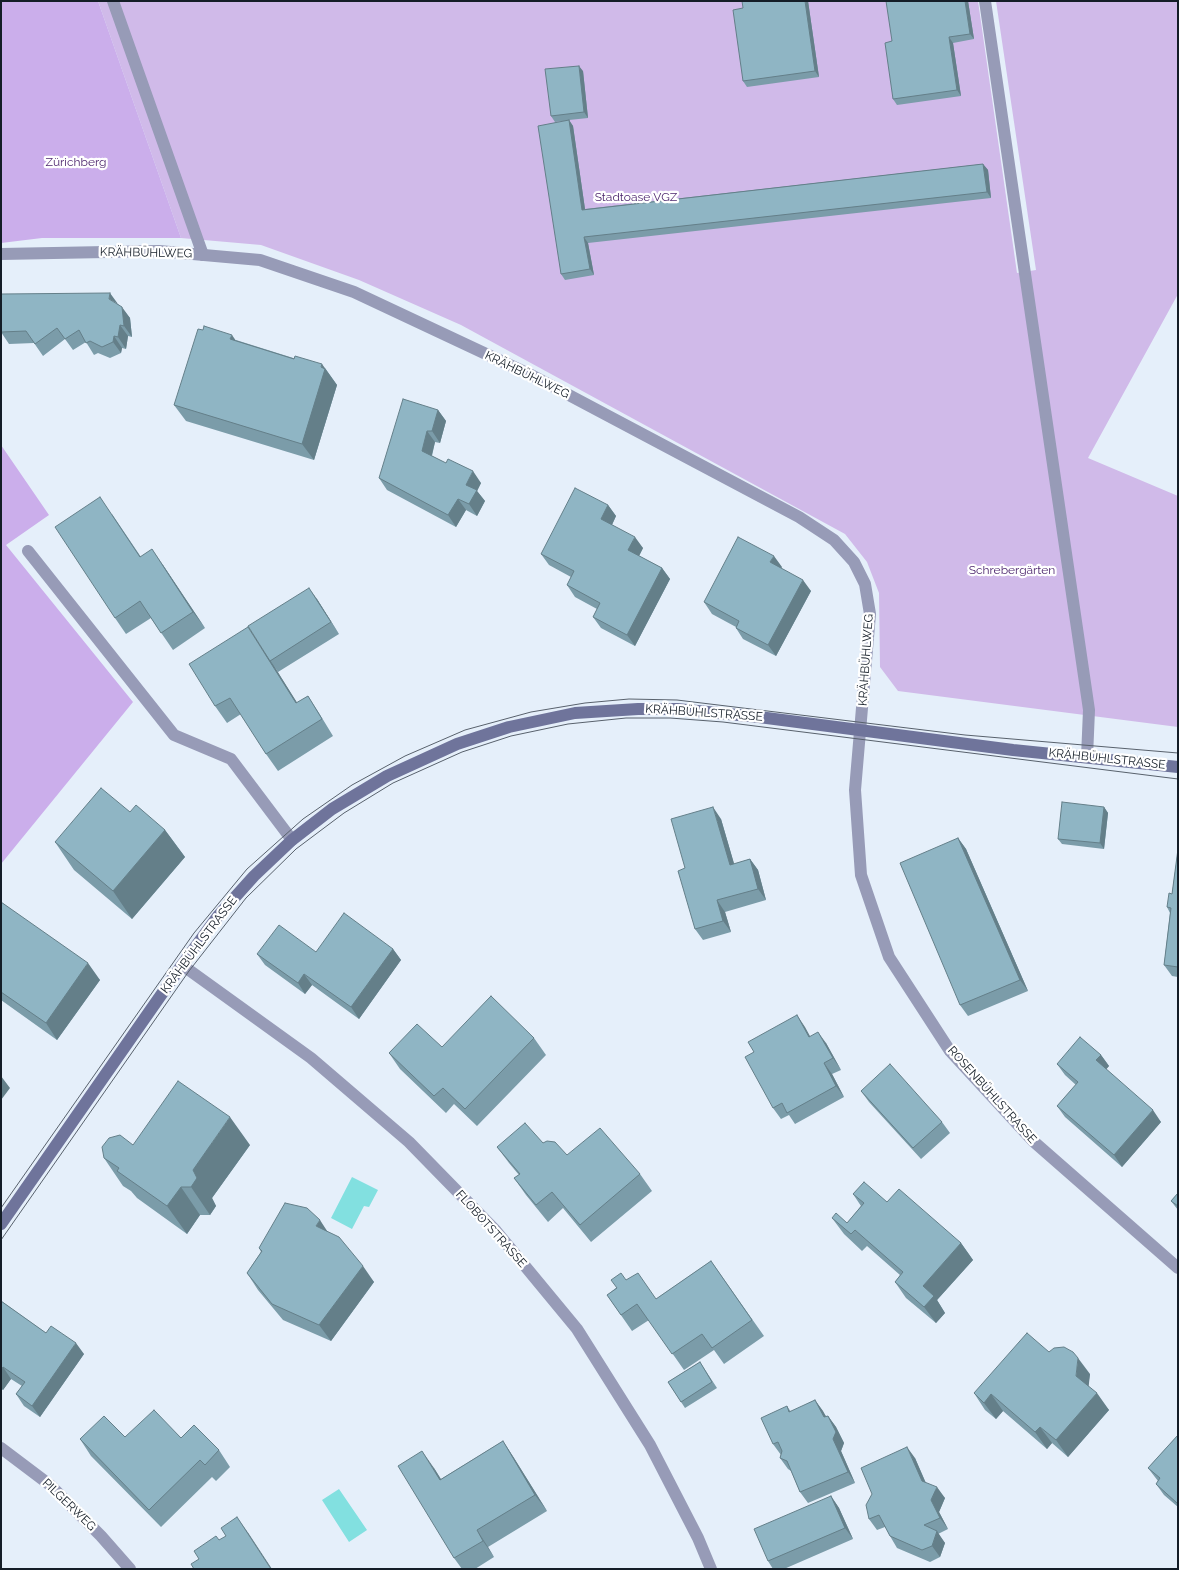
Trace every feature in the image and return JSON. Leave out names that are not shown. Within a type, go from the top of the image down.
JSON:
[{"type":"street","points":[[113,1],[203,255]]},
{"type":"street","points":[[985,1],[1088,700],[1087,757]]},
{"type":"street","name":"KRÄHBÜHLWEG","points":[[1,254],[159,251],[260,260],[354,292],[533,376],[799,517],[834,540],[854,562],[866,584],[870,614],[860,730]]},
{"type":"street","points":[[28,551],[174,734],[231,759],[292,840]]},
{"type":"street","name":"KRÄHBÜHLSTRASSE","points":[[1,1224],[182,965],[238,894],[292,840],[332,809],[410,764],[482,735],[546,718],[609,710],[677,709],[1178,767]]},
{"type":"street","name":"ROSENBÜHLSTRASSE","points":[[860,730],[854,790],[861,874],[890,957],[950,1051],[1020,1127],[1033,1141],[1178,1268]]},
{"type":"street","name":"FLOBOTSTRASSE","points":[[182,965],[311,1058],[409,1142],[496,1231],[577,1329],[650,1445],[698,1538],[711,1569]]},
{"type":"street","name":"PILGERWEG","points":[[1,1448],[50,1484],[130,1569]]},
{"type":"green space","name":"Zürichberg","points":[[1,1],[98,1],[181,238],[42,238],[1,243]]},
{"type":"green space","name":"Stadtoase VGZ","points":[[98,1],[978,1],[1017,273],[1036,270],[996,1],[1178,1],[1178,294],[1088,458],[1178,496],[1178,727],[898,691],[880,667],[879,593],[867,562],[845,534],[461,325],[359,280],[261,245],[181,238]]},
{"type":"green space","points":[[1,445],[49,515],[6,545],[133,702],[1,864]]},
{"type":"shaded area","points":[[352,1177],[378,1190],[369,1207],[364,1206],[352,1229],[331,1218]]},
{"type":"shaded area","points":[[339,1489],[367,1530],[349,1542],[322,1500]]},
{"type":"building","points":[[742,1],[805,1],[815,71],[743,81],[733,10],[743,8]]},
{"type":"building","points":[[886,1],[965,1],[970,34],[949,37],[957,90],[893,99],[885,43],[892,41]]},
{"type":"building","points":[[579,66],[584,112],[551,116],[545,69]]},
{"type":"building","points":[[569,120],[582,210],[983,164],[987,192],[584,237],[590,269],[561,274],[538,126]]},
{"type":"building","points":[[110,293],[109,299],[122,307],[124,326],[120,325],[118,337],[114,336],[113,342],[102,347],[90,341],[86,343],[79,330],[65,339],[57,328],[35,344],[26,331],[1,332],[1,294]]},
{"type":"building","points":[[204,326],[232,335],[230,339],[294,359],[295,356],[322,364],[321,367],[325,369],[302,444],[174,405],[198,329],[203,330]]},
{"type":"building","points":[[403,399],[438,410],[432,431],[427,431],[422,451],[446,463],[448,459],[473,471],[466,485],[477,490],[469,504],[458,499],[448,515],[379,478]]},
{"type":"building","points":[[575,488],[608,505],[601,519],[635,537],[628,550],[662,568],[627,635],[593,617],[600,603],[567,585],[574,571],[541,554]]},
{"type":"building","points":[[100,497],[140,557],[152,549],[193,612],[161,633],[140,601],[115,618],[55,527]]},
{"type":"building","points":[[738,537],[774,556],[770,562],[803,580],[768,645],[736,628],[739,621],[704,602]]},
{"type":"building","points":[[309,588],[331,622],[270,661],[248,626]]},
{"type":"building","points":[[248,627],[296,703],[308,696],[322,719],[266,754],[230,698],[215,706],[189,664]]},
{"type":"building","points":[[101,788],[130,812],[136,805],[165,830],[113,891],[55,842]]},
{"type":"building","points":[[1062,802],[1104,807],[1100,843],[1058,839]]},
{"type":"building","points":[[713,807],[730,865],[750,859],[758,889],[717,900],[723,921],[695,929],[678,871],[685,868],[671,819]]},
{"type":"building","points":[[958,838],[1020,980],[960,1005],[900,863]]},
{"type":"building","points":[[1178,849],[1178,967],[1164,965],[1171,908],[1167,907],[1169,893],[1172,894]]},
{"type":"building","points":[[1,902],[88,963],[46,1023],[1,992]]},
{"type":"building","points":[[344,913],[393,949],[351,1007],[304,974],[298,983],[257,954],[279,925],[316,952]]},
{"type":"building","points":[[491,996],[534,1038],[465,1109],[443,1088],[434,1096],[389,1053],[417,1024],[442,1047]]},
{"type":"building","points":[[797,1015],[809,1037],[818,1032],[833,1058],[824,1063],[836,1086],[787,1113],[782,1103],[773,1108],[745,1057],[754,1052],[748,1042]]},
{"type":"building","points":[[1080,1037],[1101,1055],[1096,1060],[1153,1110],[1114,1155],[1057,1106],[1078,1082],[1057,1064]]},
{"type":"building","points":[[890,1064],[942,1122],[913,1148],[861,1091]]},
{"type":"building","points":[[178,1081],[230,1117],[193,1170],[197,1178],[191,1187],[181,1187],[167,1206],[117,1171],[119,1168],[104,1158],[102,1147],[109,1138],[120,1135],[133,1145]]},
{"type":"building","points":[[525,1123],[543,1143],[547,1141],[555,1142],[567,1155],[600,1128],[640,1174],[580,1225],[552,1192],[536,1205],[514,1178],[520,1174],[497,1147]]},
{"type":"building","points":[[864,1182],[887,1202],[899,1189],[961,1243],[923,1286],[934,1296],[924,1307],[895,1282],[903,1272],[855,1230],[851,1234],[832,1218],[836,1213],[847,1223],[864,1203],[853,1194]]},
{"type":"building","points":[[1178,1193],[1178,1206],[1171,1201]]},
{"type":"building","points":[[285,1203],[307,1208],[320,1220],[316,1226],[339,1237],[363,1266],[319,1325],[272,1304],[247,1273],[262,1251],[259,1248]]},
{"type":"building","points":[[711,1261],[752,1320],[712,1348],[702,1334],[672,1354],[637,1304],[621,1315],[607,1295],[617,1288],[611,1280],[621,1273],[626,1280],[638,1273],[656,1299]]},
{"type":"building","points":[[1,1301],[46,1333],[51,1326],[76,1343],[32,1406],[16,1394],[25,1382],[3,1367],[1,1370]]},
{"type":"building","points":[[1027,1333],[1049,1352],[1054,1348],[1064,1347],[1073,1352],[1078,1358],[1076,1376],[1097,1393],[1056,1440],[1040,1427],[1035,1432],[991,1394],[984,1403],[974,1393]]},
{"type":"building","points":[[700,1362],[712,1382],[681,1402],[668,1382]]},
{"type":"building","points":[[815,1400],[824,1417],[828,1416],[836,1432],[833,1439],[848,1472],[800,1492],[787,1461],[780,1458],[782,1451],[778,1442],[773,1444],[761,1418],[787,1406],[789,1412]]},
{"type":"building","points":[[154,1410],[181,1438],[194,1425],[219,1450],[205,1465],[200,1460],[149,1510],[80,1439],[104,1416],[125,1437]]},
{"type":"building","points":[[1178,1435],[1177,1503],[1156,1484],[1160,1478],[1148,1468]]},
{"type":"building","points":[[503,1441],[535,1495],[477,1530],[483,1541],[454,1558],[398,1466],[422,1451],[440,1480]]},
{"type":"building","points":[[907,1447],[922,1481],[937,1487],[931,1500],[940,1518],[924,1525],[937,1531],[932,1546],[922,1550],[890,1536],[879,1515],[869,1519],[866,1505],[872,1494],[861,1468]]},
{"type":"building","points":[[831,1496],[845,1528],[768,1561],[754,1529]]},
{"type":"building","points":[[237,1517],[271,1569],[194,1569],[191,1564],[199,1559],[194,1551],[216,1536],[219,1540],[226,1536],[221,1528]]},
{"type":"tram line","points":[[1,1208],[194,933],[247,869],[303,819],[352,785],[405,756],[465,730],[531,712],[585,703],[629,699],[677,700],[965,735],[1178,753]]},
{"type":"tram line","points":[[1,1240],[189,971],[246,898],[296,849],[344,813],[393,783],[462,752],[511,736],[568,724],[626,718],[670,718],[723,722],[1178,779]]},
{"type":"park label","name":"Schrebergärten","points":[[1012,570]]}]
